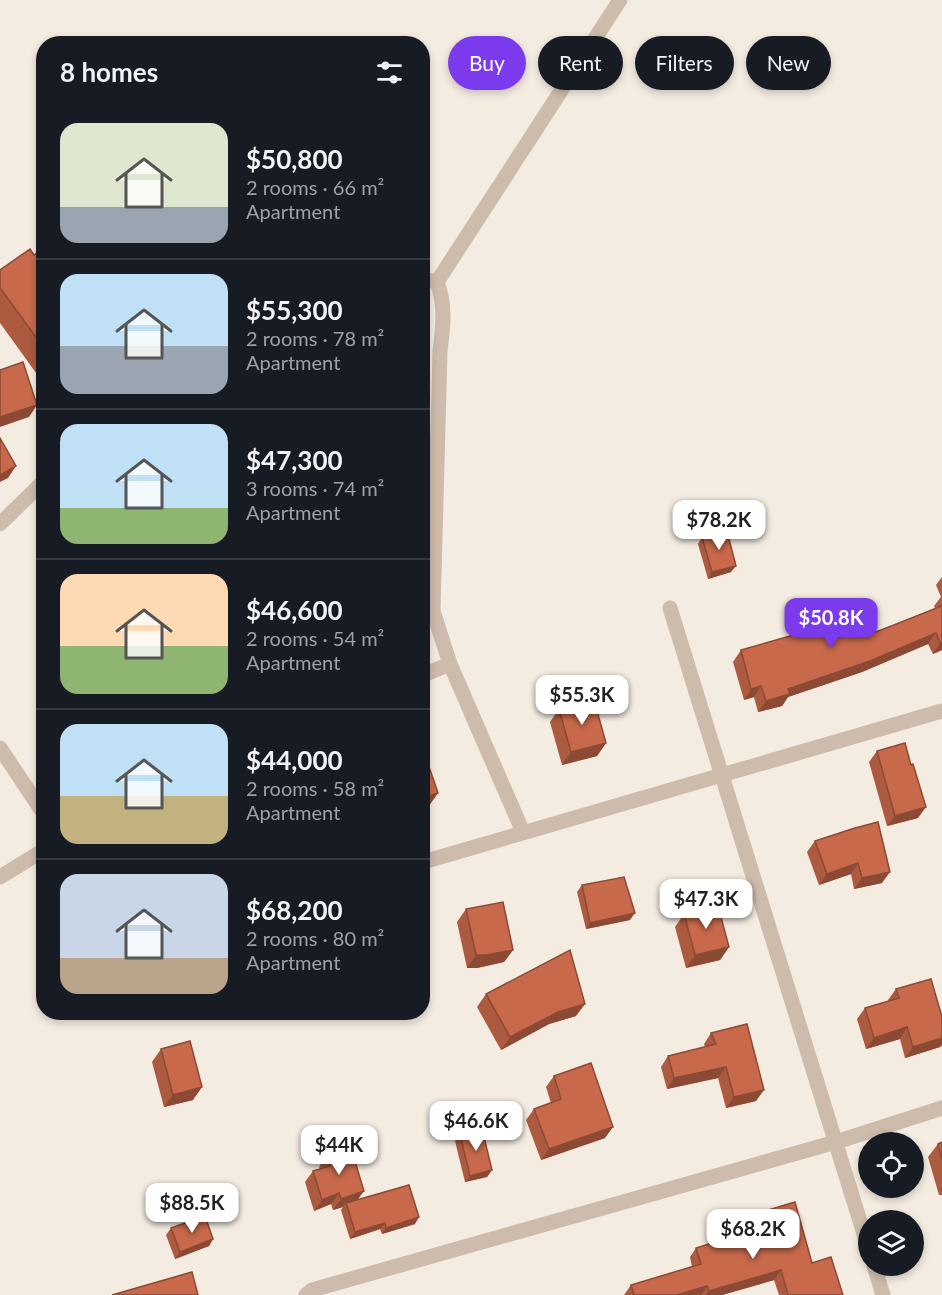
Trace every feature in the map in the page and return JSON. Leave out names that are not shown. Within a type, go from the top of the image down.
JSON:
[{"type":"street","points":[[523,832],[450,664],[433,611],[440,351],[444,316],[443,299],[430,281],[620,0]]},
{"type":"street","points":[[0,524],[36,489]]},
{"type":"street","points":[[670,608],[858,1214]]},
{"type":"street","points":[[430,672],[450,664]]},
{"type":"street","points":[[430,860],[942,711]]},
{"type":"street","points":[[0,748],[36,802]]},
{"type":"street","points":[[0,877],[36,855]]},
{"type":"street","points":[[310,1293],[836,1142],[942,1108]]},
{"type":"street","points":[[877,1276],[883,1295]]},
{"type":"building","points":[[30,249],[34,255],[36,253],[36,337],[0,288],[0,270]]},
{"type":"building","points":[[23,362],[36,405],[0,417],[0,370]]},
{"type":"building","points":[[0,438],[16,466],[0,475]]},
{"type":"building","points":[[727,531],[736,566],[712,572],[702,537]]},
{"type":"building","points":[[868,606],[876,632],[942,606],[942,642],[940,643],[936,633],[870,661],[788,689],[790,694],[766,701],[761,686],[751,689],[741,650],[797,634],[796,630]]},
{"type":"building","points":[[594,700],[606,743],[571,752],[559,709]]},
{"type":"building","points":[[905,743],[926,807],[895,816],[877,751]]},
{"type":"building","points":[[430,770],[438,793],[430,796]]},
{"type":"building","points":[[878,822],[890,872],[862,878],[858,863],[827,874],[815,841]]},
{"type":"building","points":[[624,877],[635,913],[590,923],[582,885]]},
{"type":"building","points":[[503,902],[513,950],[476,955],[466,909]]},
{"type":"building","points":[[718,906],[729,947],[695,955],[684,914]]},
{"type":"building","points":[[570,950],[585,1004],[558,1012],[510,1037],[486,994]]},
{"type":"building","points":[[931,979],[942,1017],[942,1038],[913,1047],[907,1027],[874,1038],[865,1008],[899,998],[896,989]]},
{"type":"building","points":[[747,1024],[764,1090],[734,1097],[726,1067],[674,1078],[668,1056],[716,1044],[711,1033]]},
{"type":"building","points":[[190,1041],[202,1087],[173,1095],[161,1049]]},
{"type":"building","points":[[591,1063],[613,1127],[549,1149],[534,1109],[561,1099],[554,1076]]},
{"type":"building","points":[[482,1129],[492,1170],[470,1176],[460,1134]]},
{"type":"building","points":[[942,1142],[942,1160],[938,1144]]},
{"type":"building","points":[[351,1148],[364,1191],[341,1199],[339,1193],[322,1200],[313,1171],[330,1166],[327,1155]]},
{"type":"building","points":[[409,1185],[419,1217],[386,1228],[385,1223],[355,1232],[346,1203]]},
{"type":"building","points":[[795,1202],[812,1263],[831,1257],[843,1295],[788,1295],[781,1270],[709,1291],[707,1286],[677,1295],[634,1295],[631,1285],[701,1264],[696,1248],[725,1239],[721,1228],[766,1215],[765,1211]]},
{"type":"building","points":[[205,1216],[213,1239],[180,1252],[171,1228]]},
{"type":"building","points":[[192,1272],[198,1295],[112,1295]]}]
